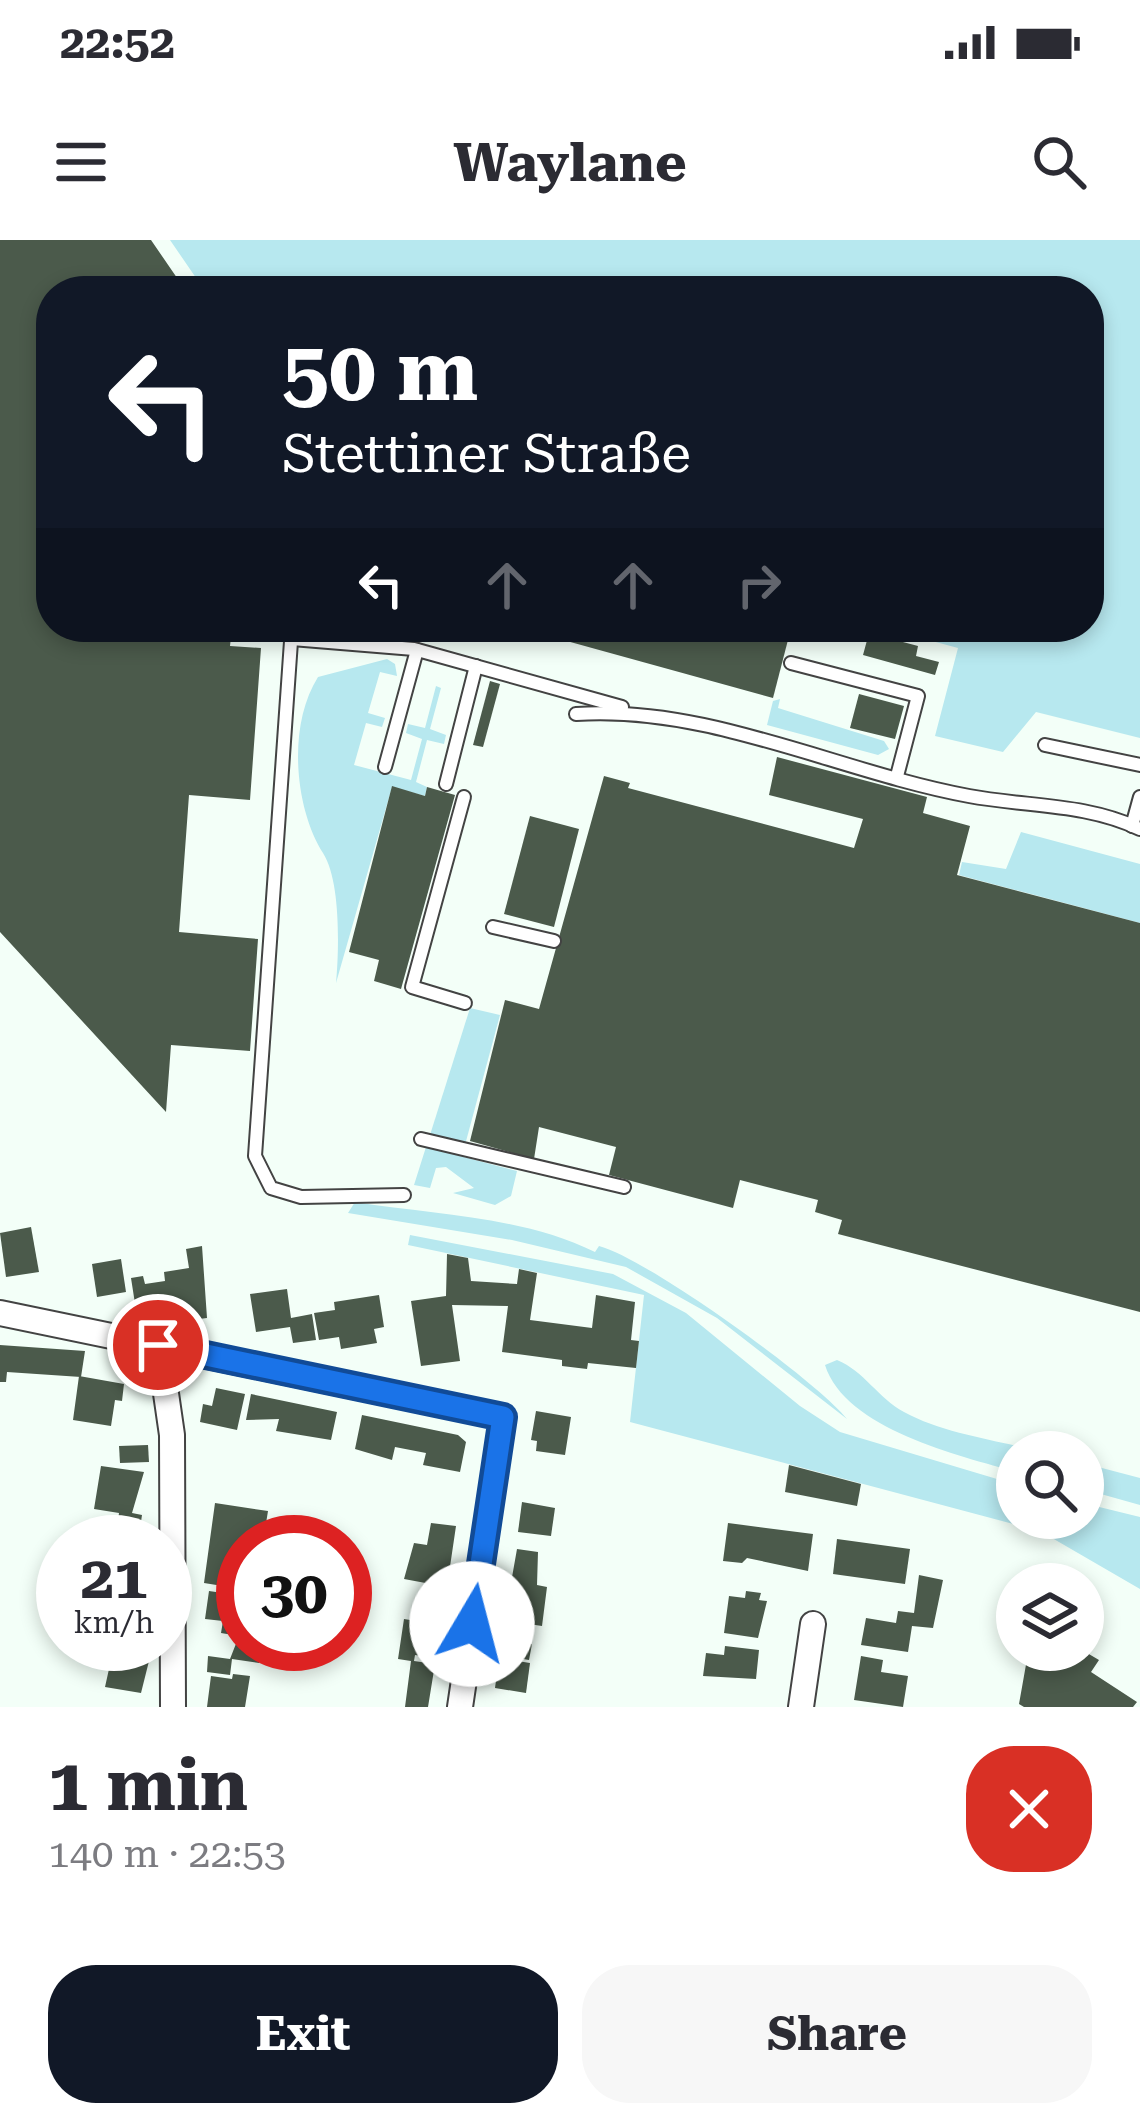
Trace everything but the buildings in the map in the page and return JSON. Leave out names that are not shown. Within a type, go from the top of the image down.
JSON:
[{"type":"street","points":[[0,1312],[503,1417],[460,1707]]},
{"type":"street","points":[[158,1345],[172,1435],[173,1707]]},
{"type":"street","points":[[801,1707],[813,1624]]},
{"type":"lane","points":[[291,642],[256,1156],[271,1187],[302,1197],[404,1195]]},
{"type":"lane","points":[[358,642],[417,650],[969,796],[1097,813],[1136,828],[1140,797]]},
{"type":"lane","points":[[385,767],[417,650]]},
{"type":"lane","points":[[791,663],[918,696],[897,776]]},
{"type":"lane","points":[[446,784],[476,666]]},
{"type":"lane","points":[[576,714],[635,710]]},
{"type":"lane","points":[[1046,745],[1140,765]]},
{"type":"lane","points":[[464,797],[412,987],[464,1003]]},
{"type":"lane","points":[[493,927],[554,941]]},
{"type":"lane","points":[[422,1139],[624,1186]]},
{"type":"shaded area","points":[[170,240],[1140,240],[1140,738],[1036,712],[1003,752],[935,736],[958,648],[936,642],[1104,642],[1104,276],[195,276]]},
{"type":"shaded area","points":[[387,659],[395,664],[397,676],[380,672],[368,713],[385,718],[382,727],[366,723],[354,765],[411,780],[422,739],[406,733],[408,724],[425,728],[436,686],[441,688],[430,729],[446,735],[444,744],[427,740],[416,782],[427,787],[425,796],[392,787],[336,983],[336,898],[329,865],[301,792],[301,720],[318,677]]},
{"type":"shaded area","points":[[780,699],[778,708],[884,741],[889,749],[878,755],[767,725],[773,701]]},
{"type":"shaded area","points":[[1021,832],[1140,864],[1140,923],[959,875],[962,862],[1006,869]]},
{"type":"shaded area","points":[[470,1008],[500,1015],[465,1145],[430,1135]]},
{"type":"shaded area","points":[[426,1147],[517,1171],[511,1196],[495,1205],[453,1193],[474,1188],[446,1167],[436,1168],[430,1188],[414,1185]]},
{"type":"shaded area","points":[[355,1202],[478,1218],[538,1231],[595,1252],[599,1246],[622,1255],[729,1322],[847,1419],[717,1318],[626,1267],[512,1240],[348,1213]]},
{"type":"shaded area","points":[[410,1235],[613,1274],[686,1313],[800,1406],[840,1432],[996,1479],[996,1519],[630,1422],[644,1295],[408,1245]]},
{"type":"shaded area","points":[[837,1360],[920,1420],[996,1441],[996,1466],[936,1448],[880,1423],[855,1406],[825,1365]]},
{"type":"shaded area","points":[[1104,1469],[1140,1478],[1140,1505],[1104,1495]]},
{"type":"shaded area","points":[[1104,1508],[1140,1517],[1140,1589],[1104,1568],[1104,1563],[1095,1563],[1054,1539],[1104,1539]]},
{"type":"route","points":[[158,1345],[503,1417],[472,1624]]}]
